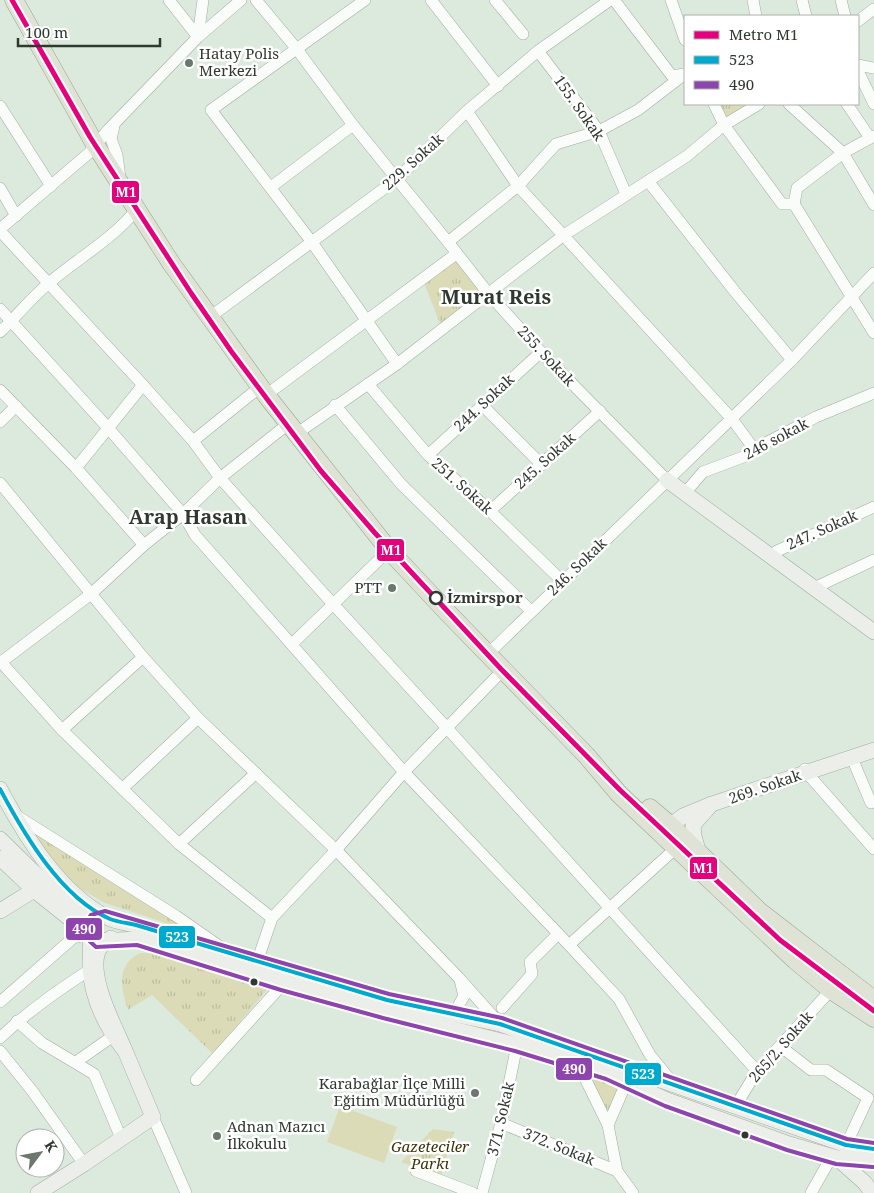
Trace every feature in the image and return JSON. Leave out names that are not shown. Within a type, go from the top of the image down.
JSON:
[{"type":"main road","points":[[14,0],[96,146],[210,317],[292,429],[389,550],[586,755],[665,829],[699,854],[759,911],[874,1000]]},
{"type":"main road","name":"255. Sokak","points":[[667,480],[874,632]]},
{"type":"main road","name":"269. Sokak","points":[[665,829],[683,816],[712,804],[806,771],[874,750]]},
{"type":"main road","points":[[0,790],[46,863],[80,899],[108,918],[113,924],[112,938],[105,941],[97,953],[93,967],[107,1014],[153,1117],[42,1192]]},
{"type":"main road","points":[[699,854],[693,825],[712,804]]},
{"type":"main road","points":[[665,829],[676,848],[796,960],[832,990],[874,1018]]},
{"type":"main road","points":[[0,839],[57,896],[67,902],[83,918],[90,934]]},
{"type":"main road","points":[[0,858],[34,890],[98,941],[128,940],[148,942],[283,984],[517,1045],[608,1073],[667,1100],[790,1144],[834,1157],[874,1161]]},
{"type":"main road","points":[[0,911],[34,890],[80,899]]},
{"type":"main road","points":[[125,1051],[113,1036],[96,998],[90,929],[92,921],[100,917],[387,1000],[500,1024],[846,1145],[874,1149]]},
{"type":"main road","points":[[93,967],[109,951],[128,940]]},
{"type":"main road","points":[[834,1157],[865,1183],[872,1193]]},
{"type":"main road","points":[[874,1173],[874,1189]]},
{"type":"street","points":[[169,0],[198,37]]},
{"type":"street","points":[[198,37],[203,0]]},
{"type":"street","points":[[240,0],[198,37],[114,124],[96,146],[0,230],[193,441],[220,478],[333,604],[757,1071]]},
{"type":"street","name":"255. Sokak","points":[[256,0],[296,48],[354,125],[488,293],[541,352],[667,480]]},
{"type":"street","points":[[430,0],[498,86]]},
{"type":"street","points":[[495,0],[523,34]]},
{"type":"street","points":[[612,0],[672,76],[684,74]]},
{"type":"street","name":"229. Sokak","points":[[210,317],[397,179],[467,111],[538,51],[612,0]]},
{"type":"street","points":[[670,0],[684,37]]},
{"type":"street","points":[[753,0],[756,15]]},
{"type":"street","points":[[802,0],[806,15]]},
{"type":"street","points":[[842,0],[845,15]]},
{"type":"street","points":[[361,1],[211,110],[311,241],[397,364]]},
{"type":"street","points":[[859,20],[874,9]]},
{"type":"street","name":"155. Sokak","points":[[538,51],[599,131],[626,194]]},
{"type":"street","points":[[859,65],[874,68]]},
{"type":"street","points":[[859,73],[874,104]]},
{"type":"street","points":[[448,242],[518,186],[556,144],[599,131],[638,110],[684,75]]},
{"type":"street","points":[[714,105],[724,125],[782,204],[794,204]]},
{"type":"street","points":[[272,918],[179,844],[62,730],[0,662],[91,594],[220,478],[292,429],[335,405],[397,364],[564,235],[688,156],[724,125],[757,105]]},
{"type":"street","points":[[790,105],[844,153],[874,205]]},
{"type":"street","points":[[848,105],[872,137],[844,153],[797,188],[794,204],[874,333]]},
{"type":"street","points":[[0,106],[51,186]]},
{"type":"street","points":[[467,111],[518,186],[732,419],[754,449]]},
{"type":"street","points":[[114,124],[111,135],[117,155],[121,184]]},
{"type":"street","points":[[271,187],[354,125]]},
{"type":"street","points":[[648,181],[736,293],[792,360]]},
{"type":"street","points":[[0,188],[16,216]]},
{"type":"street","points":[[0,332],[49,283],[89,254],[130,218],[137,209]]},
{"type":"street","points":[[193,441],[367,321],[456,254]]},
{"type":"street","name":"246. Sokak","points":[[488,654],[792,360],[874,273]]},
{"type":"street","points":[[0,310],[109,429],[182,514],[195,535],[404,772],[619,999],[650,1055],[673,1084]]},
{"type":"street","name":"244. Sokak","points":[[428,456],[541,352]]},
{"type":"street","name":"251. Sokak","points":[[368,384],[428,456],[490,511],[562,581]]},
{"type":"street","points":[[76,468],[143,385]]},
{"type":"street","points":[[0,390],[76,468],[144,545]]},
{"type":"street","name":"246 sokak","points":[[685,492],[703,472],[743,457],[754,449],[816,418],[874,393]]},
{"type":"street","points":[[335,405],[401,484],[531,611]]},
{"type":"street","points":[[482,405],[542,465]]},
{"type":"street","points":[[0,422],[16,406]]},
{"type":"street","name":"245. Sokak","points":[[490,511],[600,411]]},
{"type":"street","points":[[0,483],[143,657],[198,718],[336,850],[460,978],[500,1024]]},
{"type":"street","name":"247. Sokak","points":[[771,557],[777,551],[873,511]]},
{"type":"street","points":[[292,644],[389,550]]},
{"type":"street","points":[[814,588],[874,560]]},
{"type":"street","points":[[62,730],[143,657]]},
{"type":"street","points":[[257,962],[272,918],[336,850],[404,772],[503,670]]},
{"type":"street","points":[[122,789],[198,718]]},
{"type":"street","points":[[852,758],[871,803]]},
{"type":"street","points":[[806,771],[874,849]]},
{"type":"street","points":[[179,844],[256,773]]},
{"type":"street","points":[[14,814],[176,916],[230,954]]},
{"type":"street","points":[[569,945],[676,848]]},
{"type":"street","points":[[0,1002],[73,938],[90,934]]},
{"type":"street","points":[[502,1008],[532,974],[530,962],[558,934]]},
{"type":"street","points":[[0,1038],[17,1021],[52,993],[93,967]]},
{"type":"street","points":[[447,1013],[457,1008],[464,996],[460,978]]},
{"type":"street","points":[[196,1080],[283,984]]},
{"type":"street","name":"265/2. Sokak","points":[[735,1107],[757,1071],[832,990]]},
{"type":"street","points":[[17,1021],[42,1043],[94,1074],[121,1138]]},
{"type":"street","points":[[76,1062],[113,1036]]},
{"type":"street","name":"371. Sokak","points":[[482,1193],[501,1123],[517,1045]]},
{"type":"street","points":[[780,1046],[811,1070],[826,1070],[871,1100],[846,1145]]},
{"type":"street","points":[[0,1051],[33,1092],[84,1164]]},
{"type":"street","points":[[578,1064],[608,1125],[617,1171],[633,1193]]},
{"type":"street","points":[[608,1125],[627,1081]]},
{"type":"street","points":[[153,1117],[182,1192]]},
{"type":"street","name":"372. Sokak","points":[[501,1123],[617,1171]]},
{"type":"street","points":[[811,1193],[834,1157]]},
{"type":"street","points":[[416,1171],[473,1193]]},
{"type":"green space","points":[[718,105],[752,105],[725,121]]},
{"type":"green space","points":[[456,260],[481,293],[441,326],[424,283]]},
{"type":"green space","points":[[26,825],[179,923],[181,928],[105,903],[72,884]]},
{"type":"green space","points":[[140,953],[157,953],[269,987],[213,1054],[152,995],[128,1010],[123,994],[123,971],[132,958]]},
{"type":"green space","points":[[584,1066],[624,1080],[608,1119]]},
{"type":"green space","points":[[340,1106],[397,1127],[384,1163],[327,1142]]},
{"type":"green space","name":"Gazeteciler Parkı","points":[[433,1129],[454,1132],[441,1176],[401,1162]]},
{"type":"metro line","name":"M1","points":[[12,0],[90,137],[191,293],[231,351],[321,471],[375,533],[501,669],[620,790],[780,940],[874,1011]]},
{"type":"transit line","name":"523","points":[[0,789],[32,844],[60,881],[92,909],[110,919],[136,925],[387,1000],[500,1024],[846,1145],[874,1149]]},
{"type":"transit line","name":"490","points":[[873,1167],[836,1164],[787,1150],[665,1106],[606,1079],[515,1051],[281,990],[137,945],[96,947],[85,937],[84,925],[91,915],[105,911],[389,994],[502,1018],[847,1139],[874,1143]]},
{"type":"place","name":"Hatay Polis Merkezi","points":[[189,63]]},
{"type":"place","name":"PTT","points":[[392,588]]},
{"type":"place","name":"İzmirspor","points":[[436,598]]},
{"type":"place","name":"Karabağlar İlçe Milli Eğitim Müdürlüğü","points":[[475,1093]]},
{"type":"place","name":"Adnan Mazıcı İlkokulu","points":[[217,1136]]},
{"type":"district","name":"Murat Reis","points":[[496,297]]},
{"type":"district","name":"Arap Hasan","points":[[188,517]]}]
